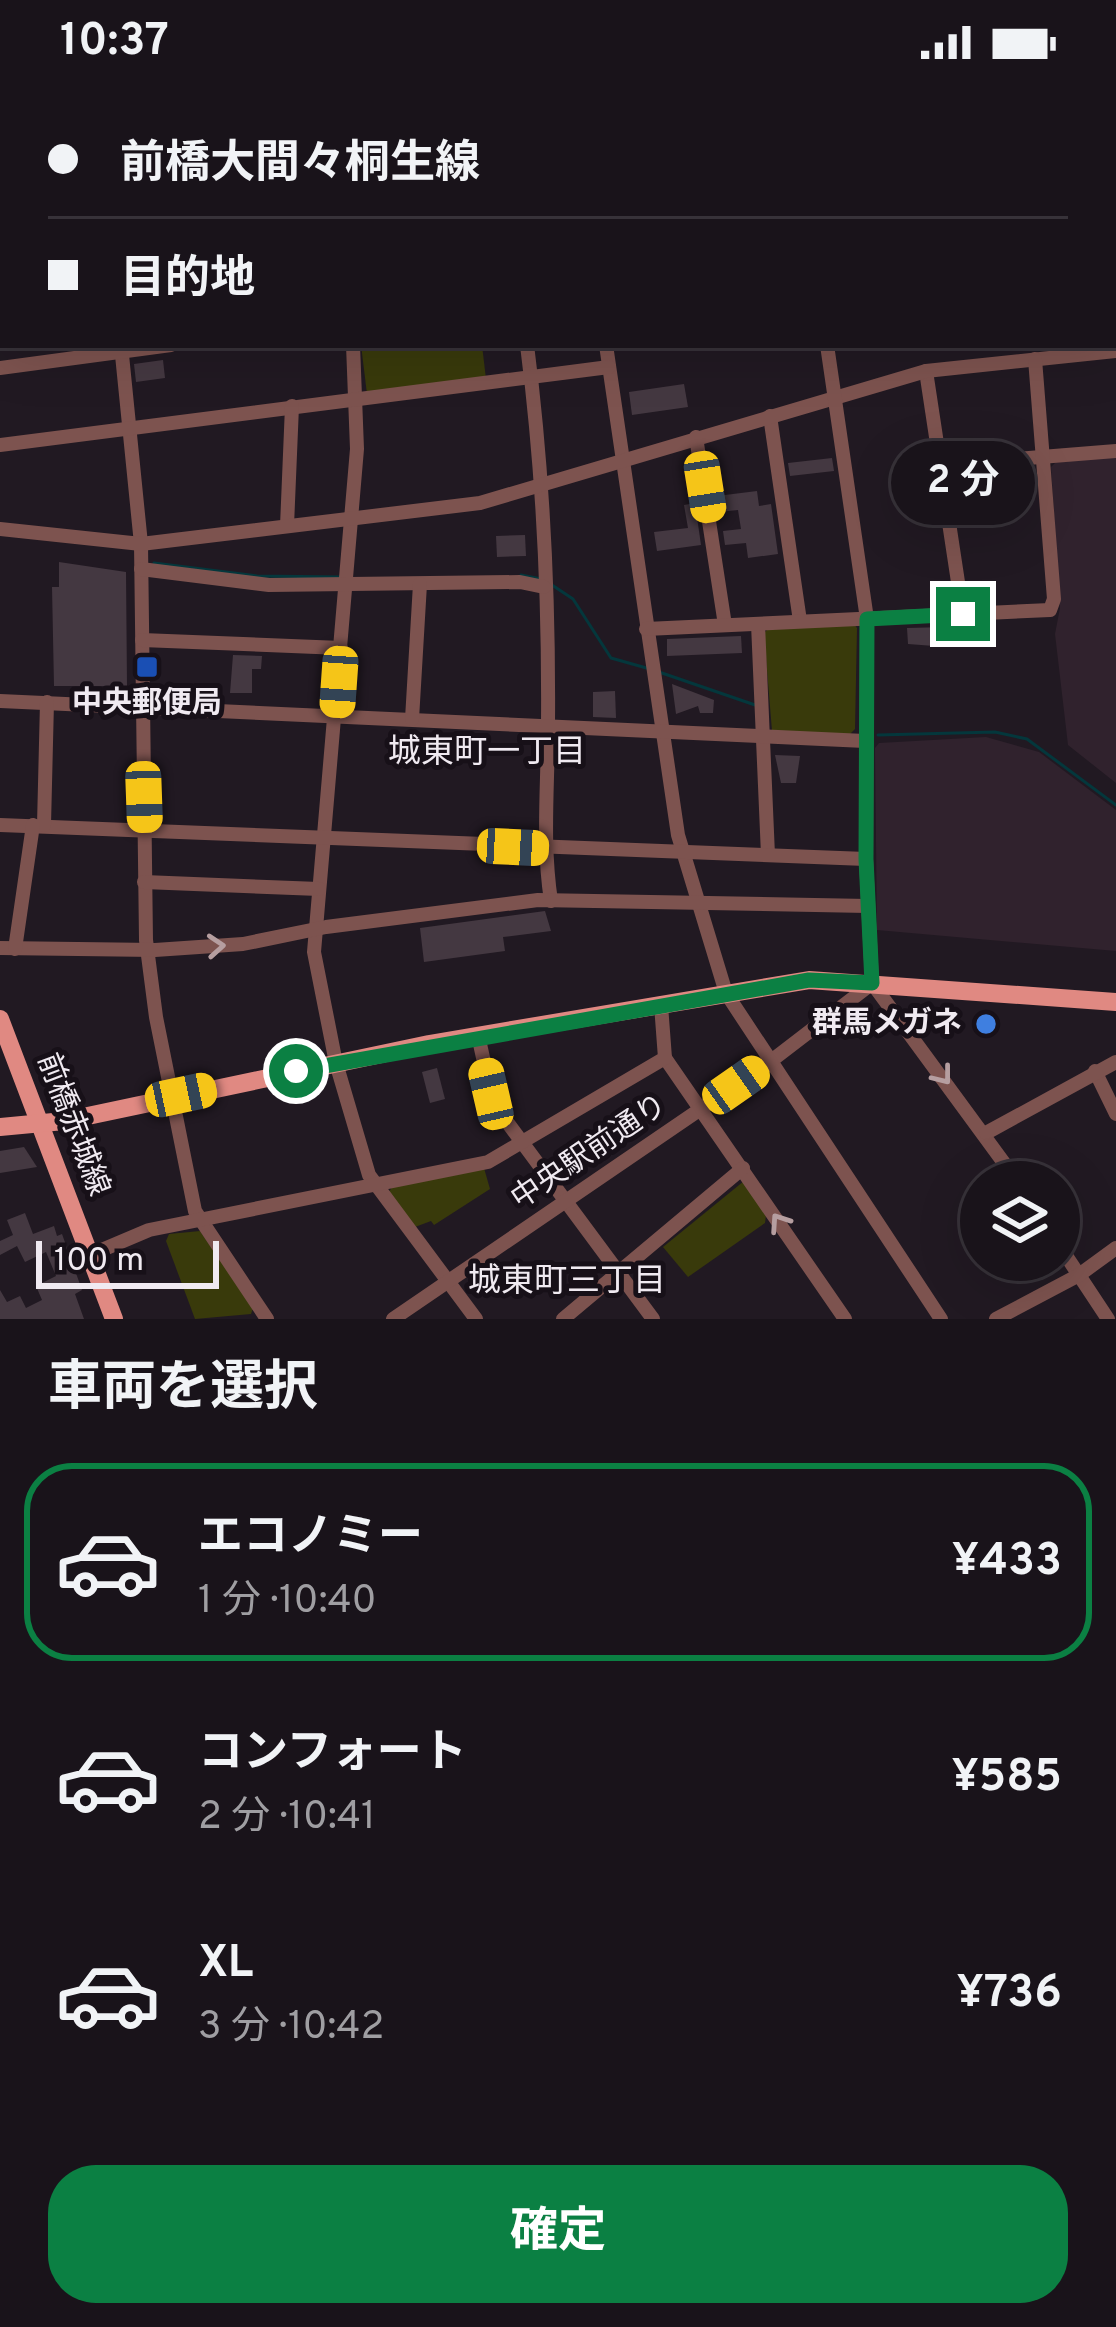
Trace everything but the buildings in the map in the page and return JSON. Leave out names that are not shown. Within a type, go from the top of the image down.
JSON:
[{"type":"main road","points":[[0,1127],[40,1123],[478,1035],[809,980],[1116,1002]]},
{"type":"main road","name":"前橋赤城線","points":[[0,1019],[113,1319]]},
{"type":"street","points":[[353,348],[359,397],[314,952],[336,1063],[376,1185],[476,1319]]},
{"type":"street","points":[[527,348],[544,581],[545,849],[551,901]]},
{"type":"street","points":[[606,348],[684,854],[727,994],[941,1319]]},
{"type":"street","points":[[827,348],[867,619],[866,859],[872,983],[1004,1161]]},
{"type":"street","points":[[0,368],[121,349],[141,544],[146,950],[171,1097],[200,1219],[267,1319]]},
{"type":"street","points":[[0,529],[141,544],[480,503],[926,370],[1116,351]]},
{"type":"street","points":[[646,629],[1045,611],[1053,605],[1035,359]]},
{"type":"street","points":[[0,446],[609,367]]},
{"type":"street","points":[[926,370],[963,614]]},
{"type":"street","points":[[287,526],[292,406]]},
{"type":"street","points":[[770,416],[800,621]]},
{"type":"street","points":[[696,437],[725,625]]},
{"type":"street","points":[[942,465],[1116,451]]},
{"type":"street","points":[[141,569],[269,585],[347,578],[420,584],[544,581]]},
{"type":"street","points":[[412,719],[420,584]]},
{"type":"street","points":[[758,624],[768,855]]},
{"type":"street","points":[[142,640],[341,648]]},
{"type":"street","points":[[0,701],[865,741]]},
{"type":"street","points":[[47,702],[39,825],[8,948],[146,950],[243,944],[551,901],[868,906]]},
{"type":"street","points":[[0,825],[866,859]]},
{"type":"street","points":[[144,882],[319,889]]},
{"type":"street","name":"中央駅前通り","points":[[393,1319],[771,1061],[872,983]]},
{"type":"street","points":[[661,1005],[665,1058],[844,1319]]},
{"type":"street","points":[[478,1035],[493,1103],[653,1319]]},
{"type":"street","points":[[90,1255],[149,1230],[488,1162],[665,1058]]},
{"type":"street","points":[[986,1133],[1116,1062]]},
{"type":"street","points":[[1095,1071],[1116,1114]]},
{"type":"street","points":[[563,1319],[743,1168]]},
{"type":"street","points":[[1080,1275],[1116,1248]]},
{"type":"street","points":[[1080,1277],[1108,1319]]},
{"type":"street","points":[[996,1319],[1069,1281]]},
{"type":"shaded area","points":[[361,348],[482,348],[486,379],[367,394]]},
{"type":"shaded area","points":[[1116,457],[1116,783],[1068,745],[1055,634],[1060,608],[1051,467],[1056,462]]},
{"type":"shaded area","points":[[853,623],[857,628],[855,729],[850,734],[772,731],[764,633],[769,628]]},
{"type":"shaded area","points":[[986,737],[1039,752],[1116,810],[1116,951],[877,930],[875,748],[879,743]]},
{"type":"shaded area","points":[[484,1168],[490,1189],[434,1225],[431,1221],[415,1227],[389,1192],[392,1187]]},
{"type":"shaded area","points":[[744,1181],[766,1215],[765,1223],[688,1277],[663,1247]]},
{"type":"shaded area","points":[[200,1231],[253,1308],[251,1314],[195,1319],[166,1241],[169,1234]]},
{"type":"waterway","points":[[154,563],[257,576],[343,577]]},
{"type":"waterway","points":[[521,575],[541,579]]},
{"type":"waterway","points":[[549,583],[573,599],[611,658],[650,669]]},
{"type":"waterway","points":[[659,672],[758,706]]},
{"type":"waterway","points":[[878,735],[995,732],[1027,739],[1116,805]]},
{"type":"place","name":"中央郵便局","points":[[147,667]]},
{"type":"place","name":"群馬メガネ","points":[[986,1024]]},
{"type":"district","name":"城東町一丁目","points":[[487,754]]},
{"type":"district","name":"城東町三丁目","points":[[567,1283]]},
{"type":"route","points":[[296,1071],[570,1018],[809,980],[872,983],[866,859],[867,619],[963,614]]}]
